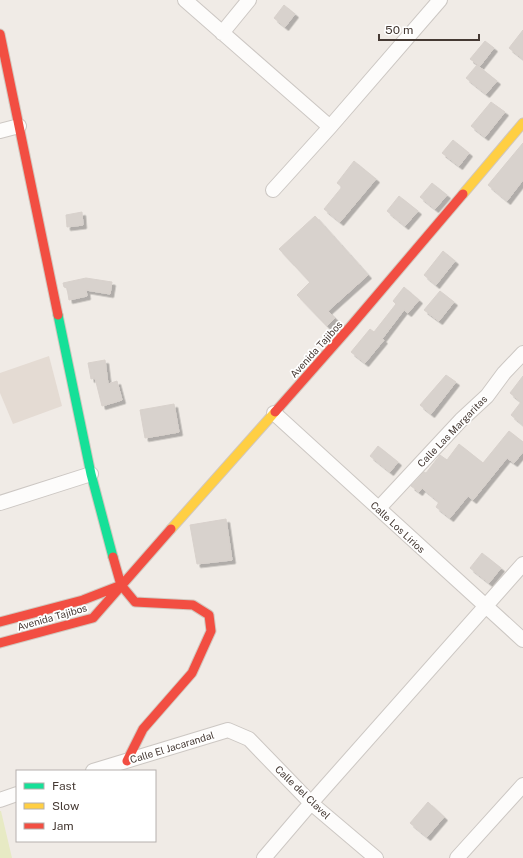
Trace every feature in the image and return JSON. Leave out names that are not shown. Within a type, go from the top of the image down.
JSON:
[{"type":"street","points":[[186,0],[330,127]]},
{"type":"street","points":[[222,33],[249,0]]},
{"type":"street","points":[[273,190],[330,127],[440,0]]},
{"type":"street","points":[[0,34],[91,474],[121,585],[135,602],[193,605],[209,615],[211,631],[192,673],[143,729],[126,761]]},
{"type":"street","name":"Avenida Tajibos","points":[[0,643],[93,618],[350,327],[523,123]]},
{"type":"street","points":[[0,131],[20,126]]},
{"type":"street","name":"Calle Las Margaritas","points":[[378,508],[487,396],[504,373],[523,353]]},
{"type":"street","name":"Calle Los Lirios","points":[[274,413],[523,640]]},
{"type":"street","points":[[0,503],[91,474]]},
{"type":"street","points":[[264,858],[523,564]]},
{"type":"street","name":"Avenida Tajibos","points":[[0,622],[83,600],[121,585]]},
{"type":"street","name":"Calle El Jacarandal","points":[[96,770],[228,730]]},
{"type":"street","name":"Calle del Clavel","points":[[228,730],[249,739],[311,803],[376,858]]},
{"type":"street","points":[[457,858],[523,785]]},
{"type":"street","points":[[0,800],[16,794]]},
{"type":"shaded area","points":[[49,356],[62,406],[13,424],[0,393],[0,373]]},
{"type":"green space","points":[[1,811],[12,858],[0,858]]},
{"type":"building","points":[[284,5],[295,14],[285,27],[274,18]]},
{"type":"building","points":[[523,30],[523,59],[509,48]]},
{"type":"building","points":[[485,41],[494,48],[480,66],[470,59]]},
{"type":"building","points":[[477,65],[497,81],[486,94],[466,78]]},
{"type":"building","points":[[491,102],[505,112],[485,137],[471,126]]},
{"type":"building","points":[[453,140],[469,153],[459,166],[442,153]]},
{"type":"building","points":[[523,143],[523,180],[507,201],[488,185]]},
{"type":"building","points":[[354,161],[376,179],[340,222],[324,209],[342,187],[337,183]]},
{"type":"building","points":[[432,183],[447,195],[435,209],[420,197]]},
{"type":"building","points":[[399,196],[418,211],[405,226],[387,211]]},
{"type":"building","points":[[82,212],[83,225],[67,227],[66,215]]},
{"type":"building","points":[[315,216],[368,275],[328,311],[335,318],[327,326],[297,295],[310,282],[279,249]]},
{"type":"building","points":[[443,251],[455,261],[436,285],[424,275]]},
{"type":"building","points":[[86,278],[112,282],[110,294],[86,290],[87,296],[69,300],[67,288],[64,287],[63,283]]},
{"type":"building","points":[[404,287],[419,300],[408,313],[404,310],[382,339],[384,340],[365,363],[351,352],[370,329],[374,332],[396,304],[393,301]]},
{"type":"building","points":[[440,291],[454,302],[439,321],[424,310]]},
{"type":"building","points":[[105,360],[108,384],[117,381],[122,400],[102,406],[95,378],[91,379],[88,363]]},
{"type":"building","points":[[446,375],[456,382],[431,414],[420,405]]},
{"type":"building","points":[[523,376],[523,425],[511,415],[521,402],[510,393]]},
{"type":"building","points":[[174,404],[179,432],[145,438],[140,410]]},
{"type":"building","points":[[509,431],[523,442],[523,452],[514,463],[507,458],[473,500],[468,496],[450,518],[436,507],[439,502],[422,488],[419,492],[411,486],[424,472],[426,473],[440,455],[447,460],[459,444],[483,463]]},
{"type":"building","points":[[378,446],[398,462],[390,472],[370,456]]},
{"type":"building","points":[[226,519],[232,560],[197,564],[190,525]]},
{"type":"building","points":[[482,553],[501,568],[489,583],[470,568]]},
{"type":"building","points":[[428,802],[444,817],[427,837],[410,823]]},
{"type":"traffic: fast","points":[[58,315],[91,474],[113,557]]},
{"type":"traffic: slow","points":[[463,194],[523,123]]},
{"type":"traffic: slow","points":[[171,529],[275,412]]},
{"type":"traffic: jam","points":[[0,34],[58,315]]},
{"type":"traffic: jam","points":[[275,412],[350,327],[463,194]]},
{"type":"traffic: jam","points":[[0,643],[93,618],[171,529]]},
{"type":"traffic: jam","points":[[113,557],[121,585],[135,602],[193,605],[209,615],[211,631],[192,673],[143,729],[127,761]]},
{"type":"traffic: jam","points":[[0,622],[83,600],[119,586]]}]
